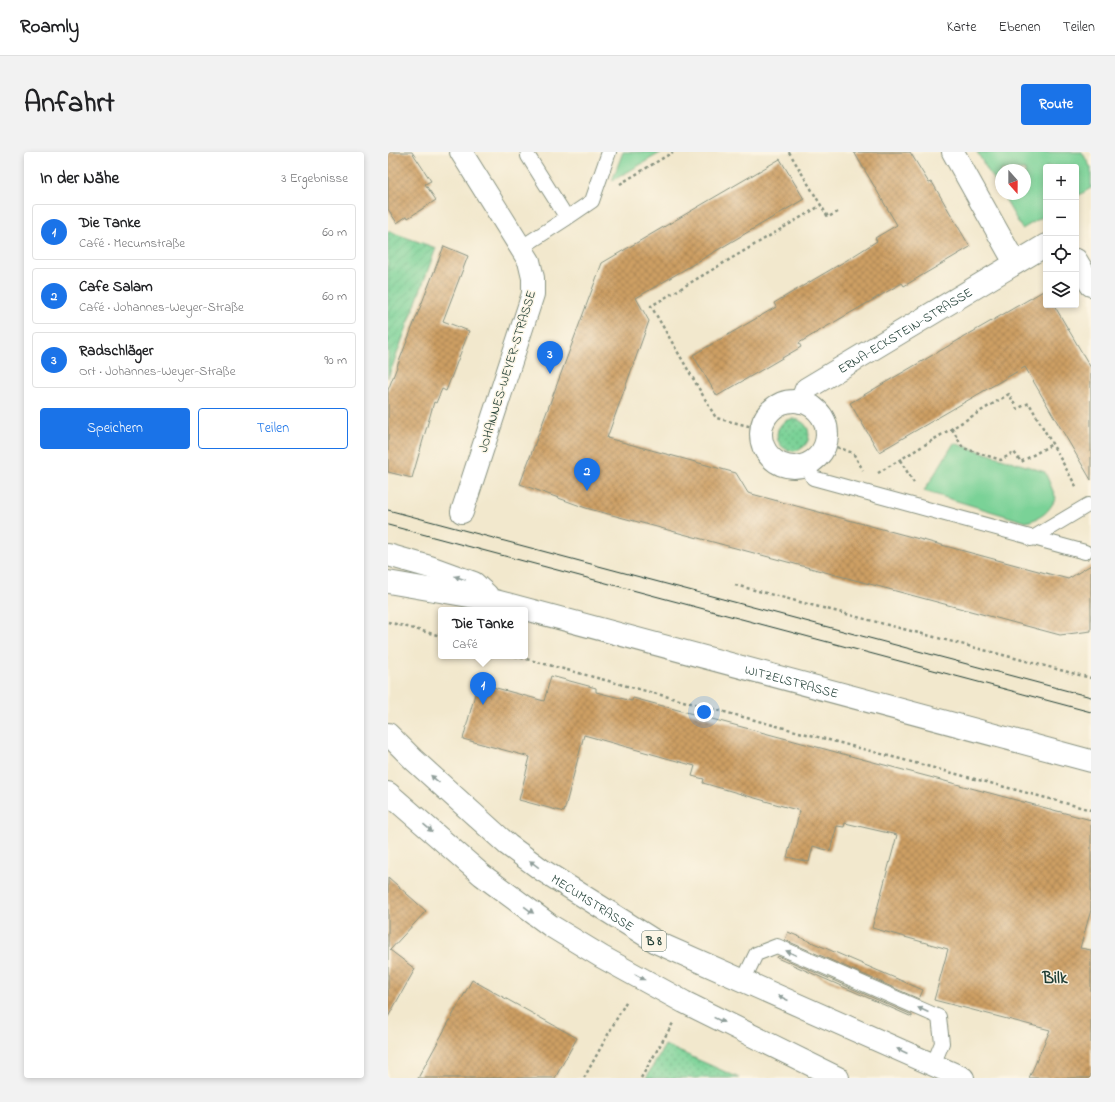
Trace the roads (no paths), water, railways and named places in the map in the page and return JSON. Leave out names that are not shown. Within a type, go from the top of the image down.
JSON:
[{"type":"street","name":"JOHANNES-WEYER-STRASSE","points":[[461,152],[522,247],[529,261],[533,278],[533,294],[462,512]]},
{"type":"street","points":[[953,152],[1015,263]]},
{"type":"street","name":"ERNA-ECKSTEIN-STRASSE","points":[[801,402],[806,389],[1043,247]]},
{"type":"street","points":[[784,402],[801,402],[817,410],[824,420],[827,432],[826,443],[821,454],[812,463],[801,467],[789,468],[778,464],[768,457],[762,446],[760,434],[767,414],[774,407],[784,402]]},
{"type":"street","name":"WITZELSTRASSE","points":[[388,555],[430,567],[474,583],[492,600]]},
{"type":"street","name":"WITZELSTRASSE","points":[[388,582],[492,600],[518,607]]},
{"type":"street","name":"WITZELSTRASSE","points":[[528,610],[1091,761]]},
{"type":"street","name":"MECUMSTRASSE","points":[[388,734],[508,845],[542,870],[658,943],[963,1078]]},
{"type":"street","points":[[388,793],[482,875],[544,921],[602,957],[684,1002],[838,1078]]},
{"type":"lane","points":[[522,247],[592,201],[609,152]]},
{"type":"lane","points":[[528,156],[567,218]]},
{"type":"lane","points":[[807,465],[813,478],[1031,539],[1085,552]]},
{"type":"lane","points":[[1031,539],[1088,505]]},
{"type":"lane","points":[[743,981],[756,954],[777,946],[932,1014],[938,1017],[942,1043],[933,1065]]},
{"type":"tram line","points":[[388,510],[1091,697]]},
{"type":"tram line","points":[[388,525],[1091,712]]},
{"type":"place","name":"Radschläger","points":[[550,374]]},
{"type":"place","name":"Cafe Salam","points":[[587,491]]},
{"type":"place","name":"Die Tanke","points":[[483,705]]},
{"type":"district","name":"Bilk","points":[[1055,977]]}]
